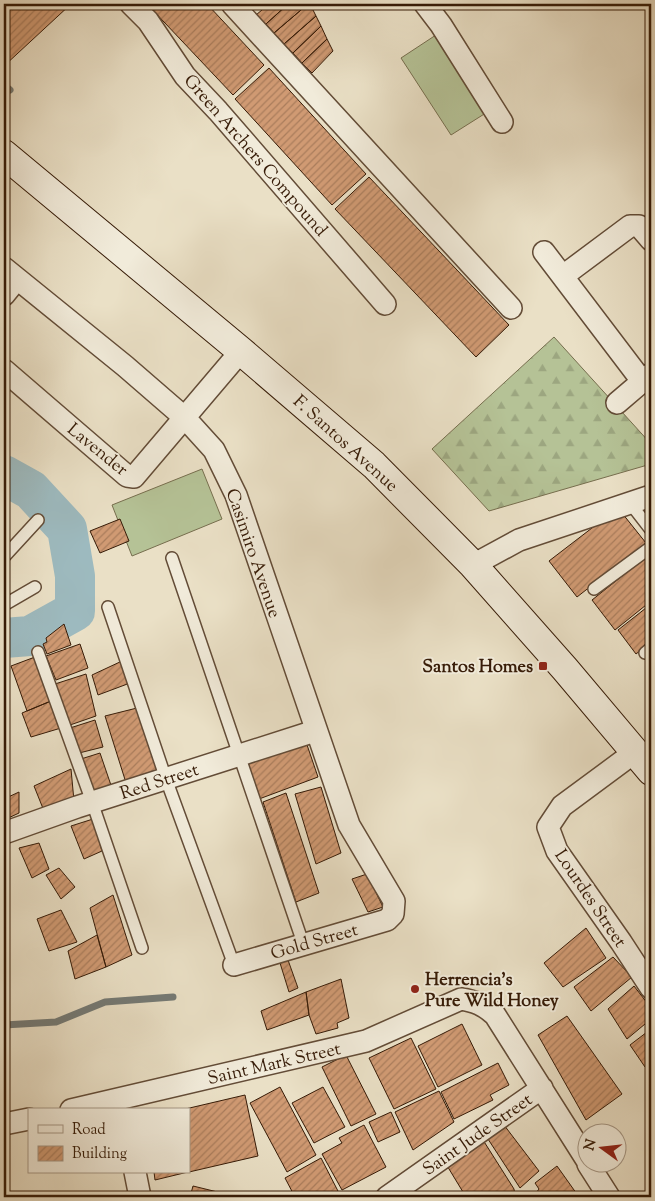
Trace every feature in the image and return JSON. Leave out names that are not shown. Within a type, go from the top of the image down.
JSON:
[{"type":"street","name":"Green Archers Compound","points":[[131,4],[148,22],[186,76],[385,304]]},
{"type":"street","points":[[232,4],[511,308]]},
{"type":"street","points":[[425,4],[441,25],[502,122]]},
{"type":"street","name":"F. Santos Avenue","points":[[4,154],[374,464],[473,566],[565,669],[643,762]]},
{"type":"street","points":[[563,276],[630,226],[639,226],[651,240]]},
{"type":"street","points":[[544,252],[646,378],[616,403]]},
{"type":"street","name":"Casimiro Avenue","points":[[8,281],[125,366],[184,418],[214,450],[236,495],[315,731],[349,825],[394,901],[393,914]]},
{"type":"street","name":"Lavender","points":[[4,370],[127,476],[134,476],[241,351]]},
{"type":"street","points":[[473,566],[519,540],[651,496]]},
{"type":"street","name":"Red Street","points":[[4,833],[92,802],[315,731]]},
{"type":"street","name":"Lourdes Street","points":[[643,762],[562,806],[548,827],[557,851],[651,988]]},
{"type":"street","name":"Gold Street","points":[[234,964],[387,920],[393,914]]},
{"type":"street","name":"Saint Mark Street","points":[[88,1108],[121,1104],[366,1041],[461,999],[472,1000],[484,1005],[495,1015],[542,1088]]},
{"type":"street","points":[[542,1088],[578,1147]]},
{"type":"street","name":"Saint Jude Street","points":[[387,1197],[542,1088]]},
{"type":"street","points":[[4,1124],[28,1119]]},
{"type":"street","points":[[135,1174],[140,1197]]},
{"type":"street","points":[[595,1174],[609,1197]]},
{"type":"lane","points":[[630,502],[651,530]]},
{"type":"lane","points":[[4,557],[38,520]]},
{"type":"lane","points":[[594,589],[651,547]]},
{"type":"lane","points":[[172,558],[303,943]]},
{"type":"lane","points":[[4,605],[36,588]]},
{"type":"lane","points":[[108,607],[166,779],[234,964]]},
{"type":"lane","points":[[38,652],[142,948]]},
{"type":"green space","points":[[439,33],[489,111],[451,135],[401,58]]},
{"type":"green space","points":[[554,337],[651,444],[651,464],[489,511],[432,449]]},
{"type":"green space","points":[[202,469],[222,519],[132,556],[112,505]]},
{"type":"building","points":[[14,4],[71,4],[4,66],[4,13]]},
{"type":"building","points":[[147,4],[207,4],[264,65],[233,95]]},
{"type":"building","points":[[269,4],[288,4],[266,24],[256,15]]},
{"type":"building","points":[[288,4],[308,4],[274,33],[266,24]]},
{"type":"building","points":[[310,4],[316,16],[284,44],[274,33]]},
{"type":"building","points":[[316,16],[321,26],[293,53],[284,44]]},
{"type":"building","points":[[321,26],[327,39],[302,63],[293,53]]},
{"type":"building","points":[[327,39],[333,51],[312,73],[302,63]]},
{"type":"building","points":[[269,68],[366,174],[332,205],[235,99]]},
{"type":"building","points":[[369,177],[509,325],[476,357],[335,209]]},
{"type":"building","points":[[618,508],[646,543],[577,597],[549,561]]},
{"type":"building","points":[[120,519],[129,541],[100,553],[90,531]]},
{"type":"building","points":[[651,553],[651,601],[615,630],[592,600]]},
{"type":"building","points":[[651,604],[651,642],[636,654],[618,630]]},
{"type":"building","points":[[64,624],[71,645],[47,654],[43,644],[47,642],[46,638]]},
{"type":"building","points":[[80,644],[88,668],[56,680],[46,656]]},
{"type":"building","points":[[35,657],[51,701],[27,711],[11,666]]},
{"type":"building","points":[[122,661],[130,683],[98,695],[92,675]]},
{"type":"building","points":[[86,674],[96,716],[70,725],[55,684]]},
{"type":"building","points":[[51,701],[61,728],[31,737],[22,713]]},
{"type":"building","points":[[137,708],[159,776],[127,786],[105,716]]},
{"type":"building","points":[[95,720],[103,747],[79,753],[70,728]]},
{"type":"building","points":[[305,739],[318,777],[259,799],[246,759]]},
{"type":"building","points":[[100,753],[114,794],[95,800],[81,759]]},
{"type":"building","points":[[71,769],[74,801],[44,811],[34,786]]},
{"type":"building","points":[[321,787],[341,853],[316,864],[295,794]]},
{"type":"building","points":[[19,792],[19,813],[4,820],[4,799]]},
{"type":"building","points":[[286,793],[319,893],[296,902],[263,802]]},
{"type":"building","points":[[93,819],[102,851],[84,859],[71,826]]},
{"type":"building","points":[[39,843],[49,869],[32,878],[19,848]]},
{"type":"building","points":[[59,868],[75,887],[61,899],[46,875]]},
{"type":"building","points":[[367,874],[383,907],[368,912],[352,879]]},
{"type":"building","points":[[113,895],[132,955],[106,967],[90,908]]},
{"type":"building","points":[[61,910],[77,942],[49,951],[37,919]]},
{"type":"building","points":[[586,928],[606,958],[563,987],[544,963]]},
{"type":"building","points":[[97,935],[106,967],[75,979],[68,951]]},
{"type":"building","points":[[613,957],[632,977],[591,1011],[574,987]]},
{"type":"building","points":[[288,960],[298,988],[289,992],[280,963]]},
{"type":"building","points":[[341,979],[349,1018],[337,1023],[338,1028],[316,1034],[309,1015],[306,992]]},
{"type":"building","points":[[634,986],[651,1008],[651,1019],[627,1039],[608,1009]]},
{"type":"building","points":[[306,992],[309,1015],[267,1030],[261,1011]]},
{"type":"building","points":[[567,1016],[622,1094],[586,1120],[538,1035]]},
{"type":"building","points":[[462,1024],[482,1065],[438,1087],[418,1046]]},
{"type":"building","points":[[651,1029],[651,1063],[645,1067],[630,1045]]},
{"type":"building","points":[[411,1038],[436,1089],[394,1109],[369,1058]]},
{"type":"building","points":[[346,1055],[376,1114],[351,1126],[322,1067]]},
{"type":"building","points":[[498,1063],[509,1085],[490,1095],[493,1100],[454,1119],[441,1092]]},
{"type":"building","points":[[280,1087],[316,1155],[287,1172],[250,1103]]},
{"type":"building","points":[[323,1087],[345,1127],[314,1143],[292,1103]]},
{"type":"building","points":[[439,1091],[454,1122],[413,1150],[395,1112]]},
{"type":"building","points":[[245,1095],[258,1156],[190,1172],[190,1108]]},
{"type":"building","points":[[391,1112],[400,1132],[378,1142],[369,1122]]},
{"type":"building","points":[[364,1125],[386,1167],[342,1190],[322,1154],[342,1143],[339,1138]]},
{"type":"building","points":[[504,1125],[539,1171],[520,1188],[486,1136]]},
{"type":"building","points":[[483,1140],[514,1189],[515,1197],[466,1197],[446,1164]]},
{"type":"building","points":[[321,1158],[340,1195],[337,1197],[295,1197],[285,1178]]},
{"type":"building","points":[[557,1166],[579,1197],[533,1197],[539,1189],[535,1183]]},
{"type":"building","points":[[154,1174],[180,1174],[155,1180]]},
{"type":"building","points":[[193,1186],[238,1197],[190,1197]]},
{"type":"waterway","points":[[4,85],[10,90]]},
{"type":"waterway","points":[[4,475],[31,490],[67,529],[75,576],[75,611],[30,636],[4,638]]},
{"type":"waterway","points":[[4,1025],[56,1022],[105,1002],[173,997]]},
{"type":"place","name":"Santos Homes","points":[[543,666]]},
{"type":"place","name":"Herrencia's Pure Wild Honey","points":[[415,989]]}]
